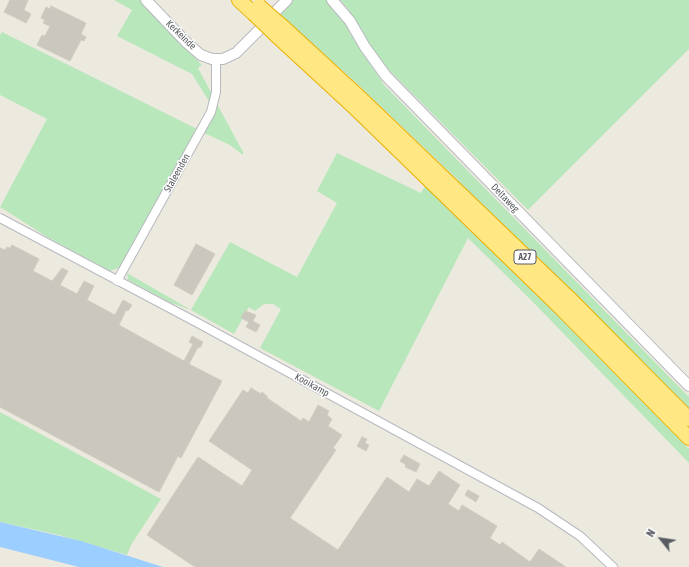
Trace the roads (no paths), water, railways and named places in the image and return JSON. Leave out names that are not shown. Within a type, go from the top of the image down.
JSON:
[{"type":"highway","name":"A27","points":[[239,0],[255,6],[352,104],[555,302],[689,438]]},
{"type":"highway","name":"A27","points":[[279,31],[359,97],[558,287],[689,419]]},
{"type":"street","name":"Kerkeinde","points":[[146,0],[187,43],[201,55],[216,59]]},
{"type":"street","points":[[275,12],[287,0]]},
{"type":"street","name":"Deltaweg","points":[[332,0],[350,21],[365,47],[386,76],[689,386]]},
{"type":"street","points":[[216,59],[223,59],[236,53],[259,30]]},
{"type":"street","name":"Staleenden","points":[[117,281],[211,112],[216,92],[216,59]]},
{"type":"street","name":"Kooikamp","points":[[0,218],[196,322],[538,508],[580,536],[613,567]]},
{"type":"water","points":[[0,522],[81,541],[163,567],[79,567],[0,547]]}]
